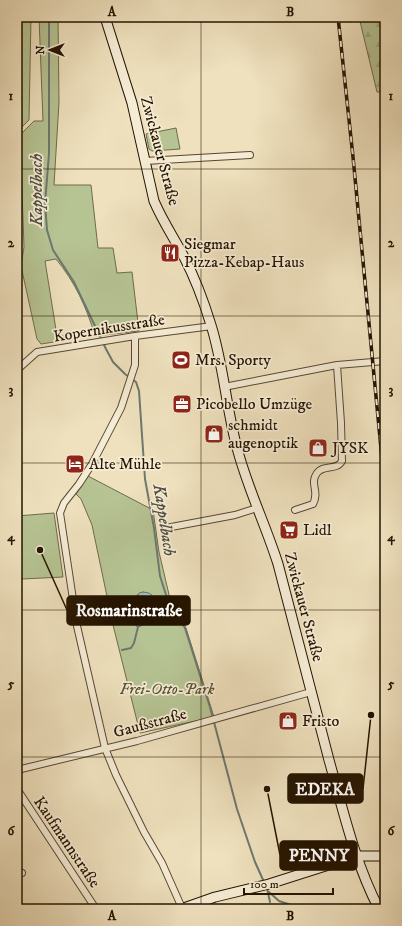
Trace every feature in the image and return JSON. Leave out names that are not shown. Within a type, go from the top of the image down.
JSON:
[{"type":"main road","name":"Zwickauer Straße","points":[[105,17],[132,102],[150,188],[156,207],[188,265],[212,326],[240,461],[278,564],[357,856],[372,896],[379,909]]},
{"type":"main road","points":[[182,909],[215,897],[266,884],[357,856],[385,856]]},
{"type":"street","points":[[145,161],[250,155]]},
{"type":"street","name":"Kopernikusstraße","points":[[17,370],[37,352],[135,336],[212,326]]},
{"type":"street","points":[[135,336],[135,365],[121,408],[92,464],[72,494],[64,503],[60,513],[77,626],[105,748],[116,775],[144,832],[162,863],[182,909]]},
{"type":"street","points":[[224,387],[336,365],[385,361]]},
{"type":"street","points":[[295,510],[313,504],[316,498],[316,492],[313,481],[317,472],[320,469],[337,466],[342,461],[341,424],[336,365]]},
{"type":"street","points":[[166,528],[235,515],[257,508]]},
{"type":"street","name":"Gaußstraße","points":[[17,770],[140,740],[312,692]]},
{"type":"street","name":"Kaufmannstraße","points":[[17,790],[96,909]]},
{"type":"green space","points":[[17,17],[31,17],[29,120],[17,132]]},
{"type":"green space","points":[[39,17],[58,17],[59,102],[54,185],[91,185],[98,248],[113,248],[117,273],[132,272],[139,331],[95,336],[88,315],[75,286],[56,259],[45,261],[57,336],[66,336],[67,340],[41,344],[37,339],[21,266],[24,247],[20,135],[34,121],[43,121]]},
{"type":"green space","points":[[359,17],[385,17],[385,92],[377,92]]},
{"type":"green space","points":[[176,128],[180,149],[152,151],[149,149],[146,134]]},
{"type":"green space","points":[[17,142],[21,240],[17,246]]},
{"type":"green space","name":"Frei-Otto-Park","points":[[88,476],[153,510],[159,552],[171,603],[186,628],[214,717],[140,733],[113,625],[92,525],[81,499],[76,494]],"holes":[[[143,592],[149,594],[155,602],[154,610],[144,609],[140,612],[139,616],[145,624],[138,627],[127,606],[129,602]]]},
{"type":"green space","points":[[54,513],[63,577],[22,579],[17,516]]},
{"type":"water","points":[[143,592],[152,595],[152,600],[156,604],[156,609],[152,611],[143,609],[140,612],[139,616],[144,619],[145,624],[138,627],[136,626],[129,610],[128,604],[137,597],[139,593]]},
{"type":"waterway","name":"Kappelbach","points":[[49,17],[49,154],[45,203],[47,230],[53,250],[74,282],[113,362],[136,382],[139,391],[145,479],[154,528],[160,576],[167,598],[185,628],[210,707],[237,809],[255,862],[264,882]]},
{"type":"waterway","points":[[122,650],[131,648],[134,643],[138,627]]},
{"type":"waterway","name":"Kappelbach","points":[[267,888],[270,902]]},
{"type":"waterway","points":[[269,892],[279,901],[291,905]]},
{"type":"railway","points":[[338,17],[385,490]]},
{"type":"place","name":"Siegmar Pizza-Kebap-Haus","points":[[170,253]]},
{"type":"place","name":"Mrs. Sporty","points":[[181,360]]},
{"type":"place","name":"Picobello Umzüge","points":[[182,404]]},
{"type":"place","name":"schmidt augenoptik","points":[[214,434]]},
{"type":"place","name":"JYSK","points":[[318,448]]},
{"type":"place","name":"Alte Mühle","points":[[75,464]]},
{"type":"place","name":"Lidl","points":[[289,530]]},
{"type":"place","name":"Rosmarinstraße","points":[[40,550]]},
{"type":"place","name":"EDEKA","points":[[371,715]]},
{"type":"place","name":"Fristo","points":[[288,721]]},
{"type":"place","name":"PENNY","points":[[267,789]]}]
